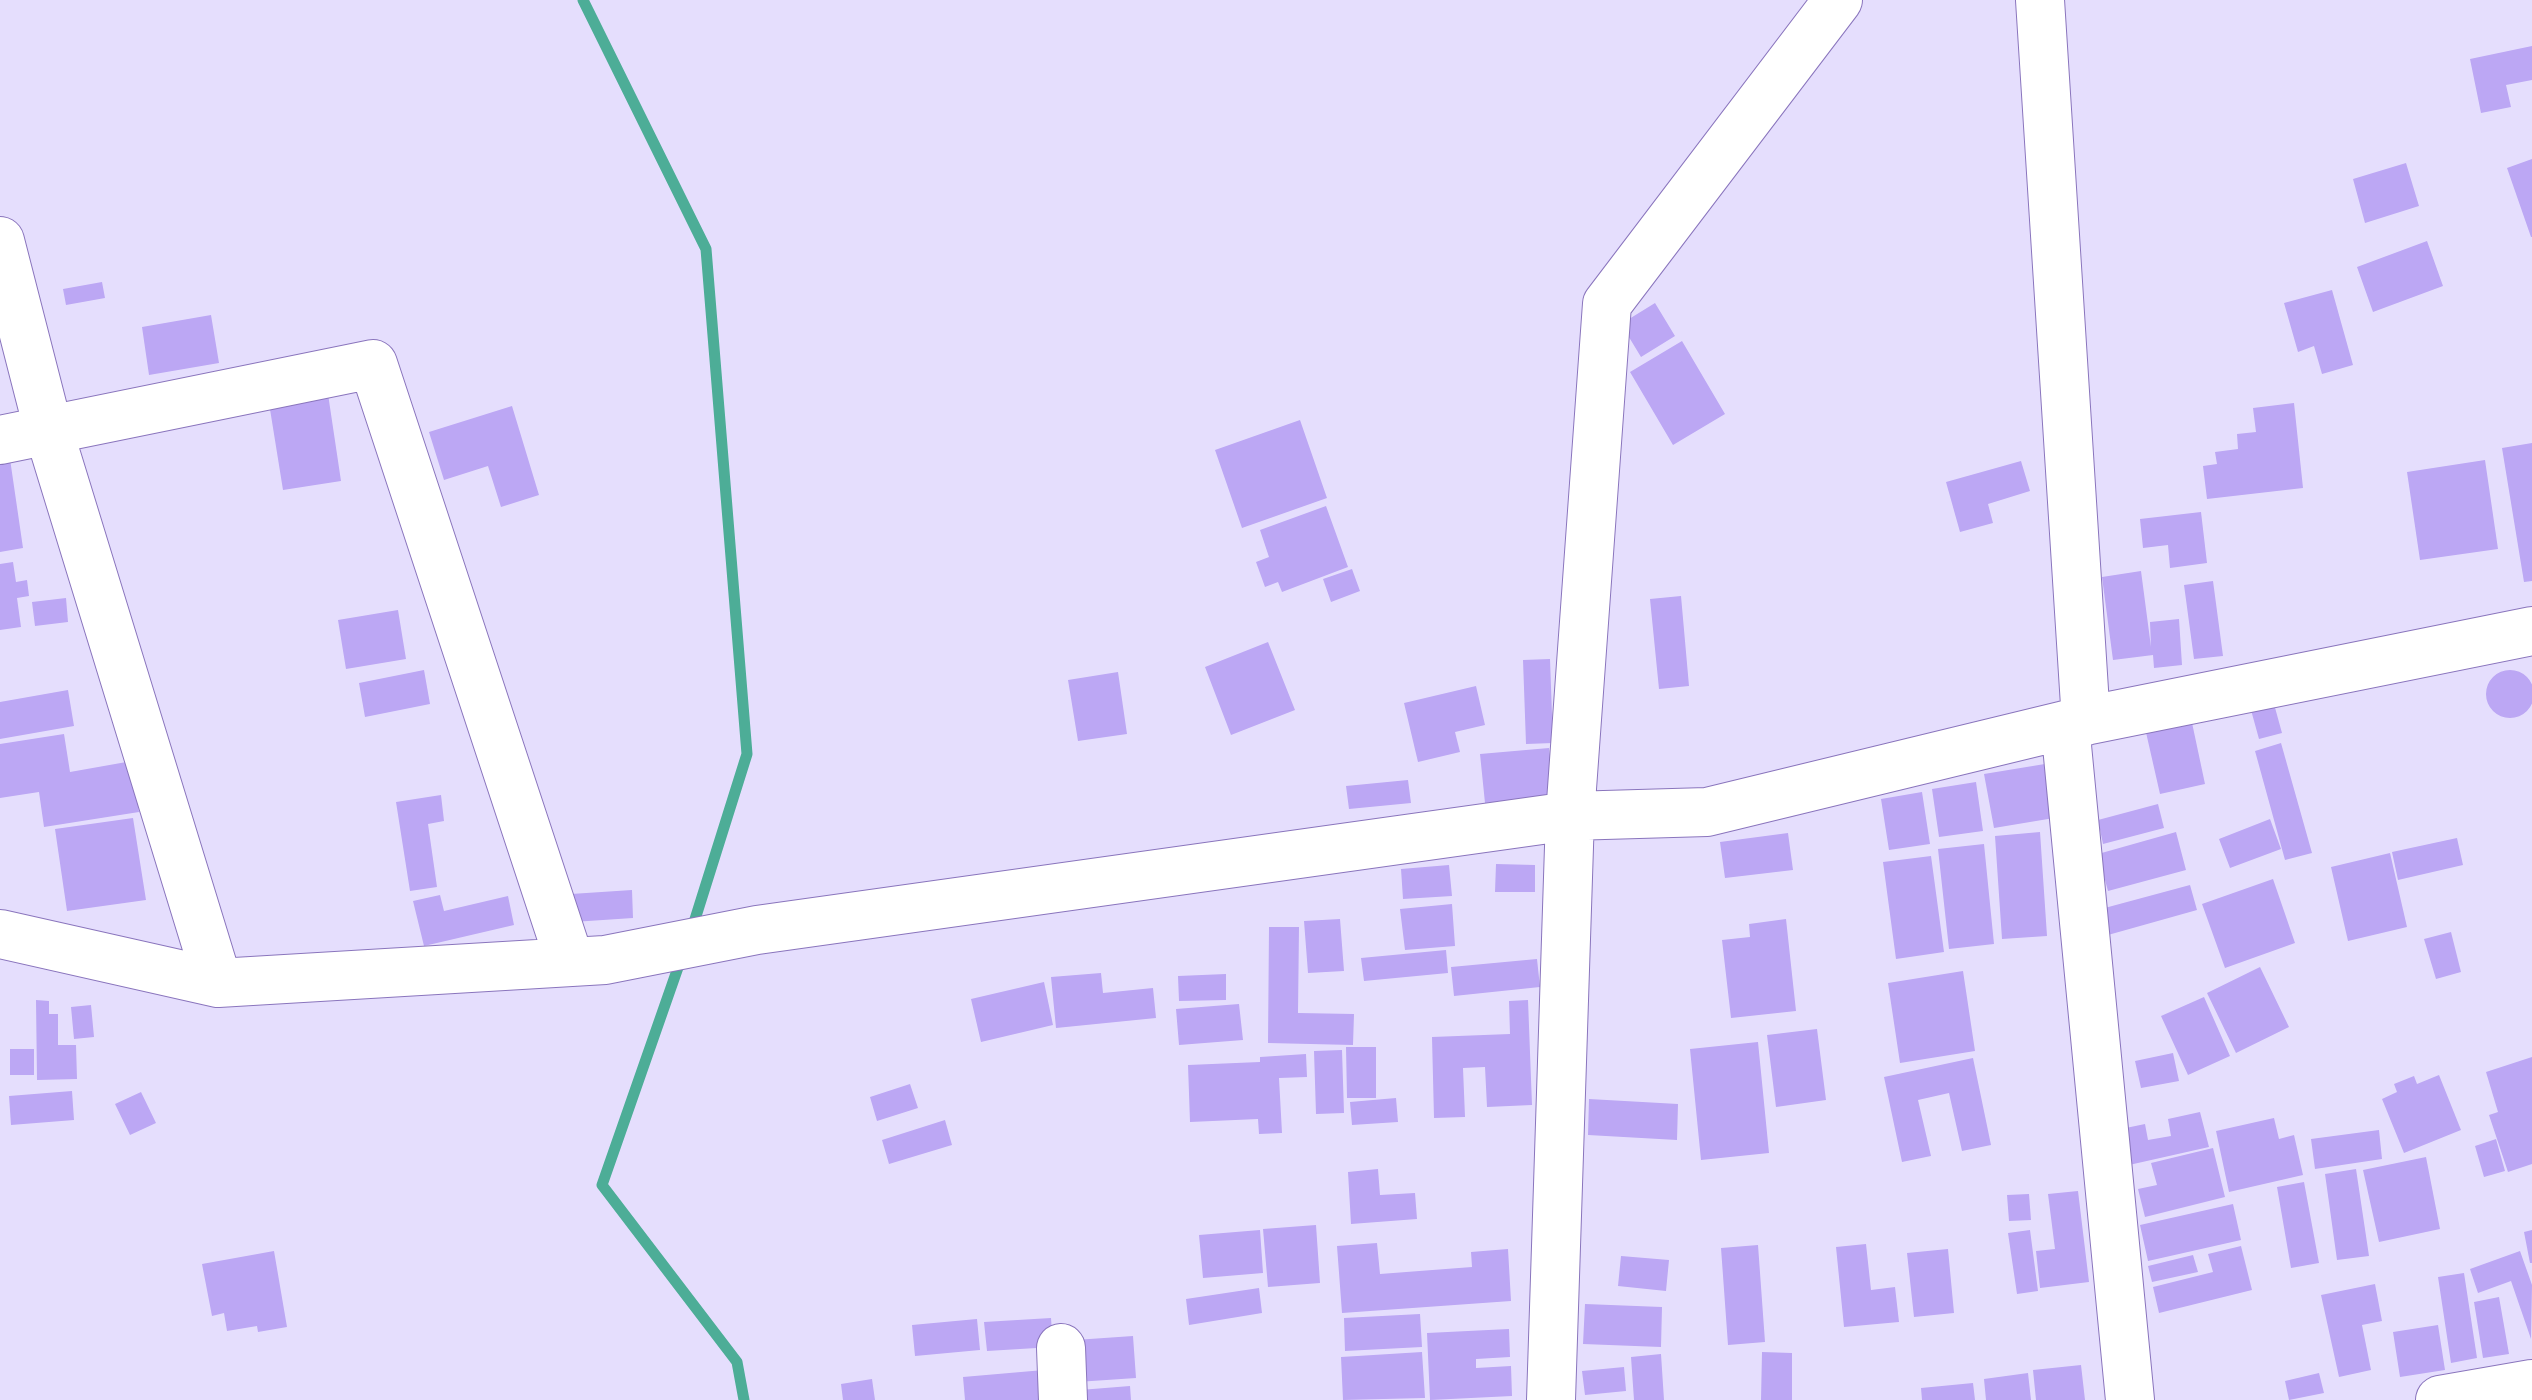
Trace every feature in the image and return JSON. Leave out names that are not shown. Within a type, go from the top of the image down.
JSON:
[{"type":"street","points":[[1551,1400],[1570,816],[1607,304],[1838,0]]},
{"type":"street","points":[[2040,0],[2075,723],[2130,1400]]},
{"type":"street","points":[[0,241],[49,432],[218,983]]},
{"type":"street","points":[[0,440],[373,364],[587,961]]},
{"type":"street","points":[[0,934],[218,983],[587,961],[757,930],[1570,816],[1708,812],[2075,723],[2532,630]]},
{"type":"street","points":[[1060,1348],[1063,1400]]},
{"type":"street","points":[[2440,1400],[2532,1384]]},
{"type":"building","points":[[2532,46],[2532,80],[2506,85],[2511,107],[2481,113],[2470,59]]},
{"type":"building","points":[[2532,159],[2532,237],[2531,237],[2507,168]]},
{"type":"building","points":[[2406,163],[2419,206],[2365,223],[2353,179]]},
{"type":"building","points":[[2427,241],[2443,286],[2373,312],[2357,267]]},
{"type":"building","points":[[102,282],[105,298],[66,305],[63,289]]},
{"type":"building","points":[[2332,290],[2353,365],[2322,374],[2314,346],[2298,352],[2284,303]]},
{"type":"building","points":[[1655,303],[1675,336],[1641,357],[1621,324]]},
{"type":"building","points":[[211,315],[219,363],[149,375],[142,327]]},
{"type":"building","points":[[1682,341],[1725,414],[1673,445],[1630,372]]},
{"type":"building","points":[[328,394],[341,481],[283,490],[269,403]]},
{"type":"building","points":[[2294,403],[2303,488],[2207,499],[2203,466],[2217,464],[2215,452],[2238,449],[2237,434],[2256,432],[2253,408]]},
{"type":"building","points":[[512,406],[539,495],[501,507],[488,466],[444,480],[429,432]]},
{"type":"building","points":[[1300,420],[1327,498],[1242,528],[1215,450]]},
{"type":"building","points":[[2532,443],[2532,581],[2524,582],[2502,448]]},
{"type":"building","points":[[10,459],[23,548],[0,552],[0,461]]},
{"type":"building","points":[[2485,460],[2498,549],[2420,560],[2407,472]]},
{"type":"building","points":[[2021,461],[2030,491],[1988,504],[1993,523],[1960,532],[1946,482]]},
{"type":"building","points":[[1326,506],[1348,567],[1282,592],[1278,582],[1265,587],[1256,562],[1269,557],[1260,530]]},
{"type":"building","points":[[2201,512],[2207,563],[2170,568],[2168,545],[2143,548],[2140,519]]},
{"type":"building","points":[[13,562],[16,582],[27,580],[29,596],[17,598],[21,627],[0,630],[0,564]]},
{"type":"building","points":[[1352,569],[1360,591],[1331,602],[1323,579]]},
{"type":"building","points":[[2141,571],[2151,647],[2150,622],[2179,619],[2182,665],[2154,668],[2153,655],[2113,660],[2102,577]]},
{"type":"building","points":[[2213,581],[2223,656],[2194,659],[2184,585]]},
{"type":"building","points":[[1681,596],[1689,686],[1659,689],[1650,599]]},
{"type":"building","points":[[66,598],[68,622],[35,626],[32,602]]},
{"type":"building","points":[[398,610],[406,659],[346,669],[338,620]]},
{"type":"building","points":[[1268,642],[1295,710],[1231,735],[1205,667]]},
{"type":"building","points":[[1550,659],[1553,743],[1526,744],[1523,660]]},
{"type":"building","points":[[424,670],[430,704],[365,717],[359,683]]},
{"type":"building","points":[[2510,670],[2527,677],[2534,694],[2527,711],[2510,718],[2493,711],[2486,694],[2493,677]]},
{"type":"building","points":[[1118,672],[1127,734],[1078,741],[1068,680]]},
{"type":"building","points":[[1476,686],[1485,725],[1455,732],[1460,752],[1418,762],[1404,703]]},
{"type":"building","points":[[68,690],[74,726],[0,739],[0,702]]},
{"type":"building","points":[[2274,704],[2282,733],[2259,739],[2251,710]]},
{"type":"building","points":[[2191,718],[2205,784],[2160,794],[2145,728]]},
{"type":"building","points":[[64,734],[70,772],[132,761],[139,812],[44,827],[39,792],[0,798],[0,744]]},
{"type":"building","points":[[2281,743],[2312,853],[2285,860],[2255,751]]},
{"type":"building","points":[[1549,748],[1554,796],[1485,803],[1480,754]]},
{"type":"building","points":[[2057,762],[2066,816],[1994,828],[1984,774]]},
{"type":"building","points":[[1408,780],[1411,803],[1349,809],[1346,786]]},
{"type":"building","points":[[1976,782],[1983,831],[1939,837],[1932,789]]},
{"type":"building","points":[[1922,792],[1930,844],[1889,850],[1881,799]]},
{"type":"building","points":[[441,795],[444,821],[428,824],[437,887],[410,891],[396,802]]},
{"type":"building","points":[[2158,804],[2164,828],[2103,844],[2098,820]]},
{"type":"building","points":[[133,818],[146,900],[67,911],[55,829]]},
{"type":"building","points":[[2270,819],[2281,849],[2230,868],[2219,839]]},
{"type":"building","points":[[2040,832],[2047,936],[2002,939],[1995,836]]},
{"type":"building","points":[[2176,832],[2186,870],[2108,891],[2098,854]]},
{"type":"building","points":[[1788,833],[1793,870],[1725,878],[1720,842]]},
{"type":"building","points":[[2457,838],[2463,865],[2398,880],[2392,852]]},
{"type":"building","points":[[1984,844],[1994,944],[1949,949],[1938,849]]},
{"type":"building","points":[[2390,853],[2407,927],[2348,941],[2331,867]]},
{"type":"building","points":[[1931,856],[1944,952],[1896,959],[1883,862]]},
{"type":"building","points":[[1496,864],[1535,865],[1535,892],[1495,892]]},
{"type":"building","points":[[1449,865],[1452,896],[1403,899],[1401,869]]},
{"type":"building","points":[[2273,879],[2295,943],[2225,968],[2202,904]]},
{"type":"building","points":[[2190,885],[2197,910],[2108,935],[2101,909]]},
{"type":"building","points":[[632,890],[633,918],[573,922],[571,894]]},
{"type":"building","points":[[440,895],[444,911],[508,896],[514,925],[424,946],[413,901]]},
{"type":"building","points":[[1452,904],[1455,946],[1405,950],[1400,909]]},
{"type":"building","points":[[1340,919],[1344,971],[1308,973],[1304,921]]},
{"type":"building","points":[[1786,919],[1796,1011],[1731,1018],[1722,940],[1750,937],[1749,924]]},
{"type":"building","points":[[1269,927],[1299,927],[1298,1013],[1354,1014],[1353,1045],[1268,1043]]},
{"type":"building","points":[[2451,932],[2461,972],[2436,979],[2424,939]]},
{"type":"building","points":[[1446,950],[1448,973],[1364,981],[1361,958]]},
{"type":"building","points":[[1537,959],[1540,987],[1454,996],[1451,967]]},
{"type":"building","points":[[2260,967],[2289,1027],[2236,1053],[2207,993]]},
{"type":"building","points":[[1963,971],[1975,1051],[1900,1063],[1888,983]]},
{"type":"building","points":[[1101,973],[1103,993],[1153,988],[1156,1018],[1056,1028],[1051,977]]},
{"type":"building","points":[[1226,974],[1226,1000],[1179,1001],[1178,976]]},
{"type":"building","points":[[1044,982],[1053,1025],[981,1042],[971,999]]},
{"type":"building","points":[[2204,997],[2230,1056],[2188,1075],[2161,1016]]},
{"type":"building","points":[[36,1000],[49,1001],[49,1014],[58,1014],[58,1045],[76,1045],[77,1079],[37,1080]]},
{"type":"building","points":[[1528,1000],[1532,1105],[1487,1107],[1485,1067],[1463,1068],[1465,1117],[1434,1118],[1432,1037],[1510,1034],[1509,1001]]},
{"type":"building","points":[[1239,1004],[1243,1040],[1179,1045],[1176,1009]]},
{"type":"building","points":[[91,1005],[94,1037],[74,1039],[71,1007]]},
{"type":"building","points":[[1817,1029],[1826,1100],[1776,1107],[1767,1035]]},
{"type":"building","points":[[1758,1042],[1769,1153],[1701,1160],[1690,1049]]},
{"type":"building","points":[[1346,1047],[1376,1047],[1376,1098],[1347,1098]]},
{"type":"building","points":[[10,1049],[34,1049],[34,1075],[10,1075]]},
{"type":"building","points":[[1342,1050],[1344,1113],[1316,1114],[1314,1051]]},
{"type":"building","points":[[2173,1053],[2179,1081],[2141,1088],[2135,1061]]},
{"type":"building","points":[[1306,1054],[1307,1077],[1279,1078],[1282,1133],[1259,1134],[1258,1119],[1190,1122],[1188,1065],[1260,1062],[1260,1057]]},
{"type":"building","points":[[2532,1057],[2532,1164],[2508,1172],[2489,1115],[2498,1112],[2486,1072]]},
{"type":"building","points":[[1973,1058],[1991,1145],[1962,1151],[1949,1093],[1918,1100],[1931,1156],[1902,1162],[1884,1077]]},
{"type":"building","points":[[2439,1075],[2461,1130],[2404,1153],[2382,1099],[2397,1092],[2394,1084],[2414,1076],[2417,1084]]},
{"type":"building","points":[[910,1084],[918,1108],[877,1121],[870,1097]]},
{"type":"building","points":[[72,1091],[74,1120],[11,1125],[9,1096]]},
{"type":"building","points":[[141,1092],[156,1123],[130,1135],[115,1104]]},
{"type":"building","points":[[1396,1098],[1398,1122],[1352,1125],[1350,1102]]},
{"type":"building","points":[[1589,1099],[1678,1104],[1677,1140],[1588,1135]]},
{"type":"building","points":[[2200,1112],[2209,1147],[2129,1165],[2121,1129],[2145,1124],[2148,1140],[2171,1136],[2168,1119]]},
{"type":"building","points":[[2274,1118],[2279,1139],[2294,1135],[2303,1175],[2229,1192],[2216,1131]]},
{"type":"building","points":[[945,1120],[952,1145],[889,1164],[882,1140]]},
{"type":"building","points":[[2379,1130],[2382,1159],[2315,1169],[2311,1139]]},
{"type":"building","points":[[2496,1139],[2505,1171],[2484,1177],[2475,1146]]},
{"type":"building","points":[[2213,1148],[2225,1197],[2145,1217],[2138,1189],[2157,1185],[2151,1163]]},
{"type":"building","points":[[2426,1157],[2440,1229],[2379,1242],[2363,1170]]},
{"type":"building","points":[[1378,1169],[1380,1195],[1415,1193],[1417,1219],[1351,1224],[1348,1172]]},
{"type":"building","points":[[2356,1169],[2369,1256],[2337,1260],[2325,1174]]},
{"type":"building","points":[[2304,1182],[2319,1263],[2291,1268],[2277,1187]]},
{"type":"building","points":[[2078,1191],[2089,1282],[2040,1288],[2036,1251],[2055,1249],[2048,1194]]},
{"type":"building","points":[[2029,1194],[2031,1220],[2009,1221],[2007,1195]]},
{"type":"building","points":[[2233,1204],[2241,1240],[2148,1261],[2140,1225]]},
{"type":"building","points":[[1316,1225],[1320,1283],[1268,1287],[1263,1229]]},
{"type":"building","points":[[1260,1230],[1263,1273],[1203,1278],[1199,1235]]},
{"type":"building","points":[[2030,1230],[2038,1291],[2017,1294],[2008,1233]]},
{"type":"building","points":[[2532,1230],[2532,1263],[2530,1263],[2524,1232]]},
{"type":"building","points":[[1377,1243],[1380,1274],[1472,1267],[1471,1252],[1508,1249],[1511,1301],[1342,1313],[1337,1246]]},
{"type":"building","points":[[1866,1244],[1871,1290],[1895,1287],[1899,1322],[1844,1327],[1836,1247]]},
{"type":"building","points":[[1758,1245],[1765,1342],[1728,1345],[1721,1248]]},
{"type":"building","points":[[2241,1246],[2252,1290],[2159,1313],[2153,1287],[2213,1272],[2208,1254]]},
{"type":"building","points":[[1948,1249],[1954,1313],[1914,1317],[1907,1253]]},
{"type":"building","points":[[274,1251],[287,1327],[258,1332],[257,1326],[227,1331],[224,1313],[212,1316],[202,1264]]},
{"type":"building","points":[[2520,1251],[2532,1285],[2531,1339],[2511,1281],[2478,1293],[2470,1269]]},
{"type":"building","points":[[2193,1255],[2198,1272],[2152,1282],[2148,1266]]},
{"type":"building","points":[[1621,1256],[1669,1260],[1666,1291],[1618,1286]]},
{"type":"building","points":[[2464,1273],[2477,1358],[2451,1363],[2438,1277]]},
{"type":"building","points":[[2375,1284],[2382,1321],[2362,1325],[2371,1370],[2339,1377],[2321,1295]]},
{"type":"building","points":[[1259,1288],[1262,1313],[1189,1325],[1186,1299]]},
{"type":"building","points":[[2499,1297],[2509,1354],[2483,1358],[2474,1302]]},
{"type":"building","points":[[1585,1304],[1662,1307],[1661,1347],[1583,1344]]},
{"type":"building","points":[[1420,1314],[1422,1347],[1345,1351],[1344,1318]]},
{"type":"building","points":[[1051,1318],[1053,1347],[987,1351],[984,1322]]},
{"type":"building","points":[[977,1319],[980,1350],[915,1356],[912,1325]]},
{"type":"building","points":[[2438,1325],[2445,1370],[2400,1377],[2393,1332]]},
{"type":"building","points":[[1509,1329],[1510,1357],[1476,1359],[1476,1368],[1511,1366],[1512,1396],[1430,1400],[1427,1333]]},
{"type":"building","points":[[1133,1336],[1136,1378],[1077,1382],[1075,1340]]},
{"type":"building","points":[[1422,1352],[1425,1398],[1343,1400],[1341,1357]]},
{"type":"building","points":[[1762,1352],[1792,1353],[1792,1400],[1761,1400]]},
{"type":"building","points":[[1661,1354],[1664,1400],[1634,1400],[1631,1357]]},
{"type":"building","points":[[2081,1365],[2085,1400],[2036,1400],[2033,1370]]},
{"type":"building","points":[[1624,1367],[1626,1391],[1585,1395],[1582,1371]]},
{"type":"building","points":[[1044,1370],[1046,1400],[965,1400],[963,1377]]},
{"type":"building","points":[[2028,1373],[2031,1400],[1986,1400],[1984,1379]]},
{"type":"building","points":[[2319,1373],[2324,1393],[2289,1400],[2285,1381]]},
{"type":"building","points":[[872,1379],[875,1400],[843,1400],[841,1384]]},
{"type":"building","points":[[1973,1383],[1975,1400],[1922,1400],[1921,1388]]},
{"type":"building","points":[[1130,1386],[1131,1400],[1080,1400],[1080,1390]]},
{"type":"waterway","points":[[583,0],[706,249],[747,754],[691,932]]},
{"type":"waterway","points":[[681,959],[602,1185],[737,1362],[744,1400]]}]
